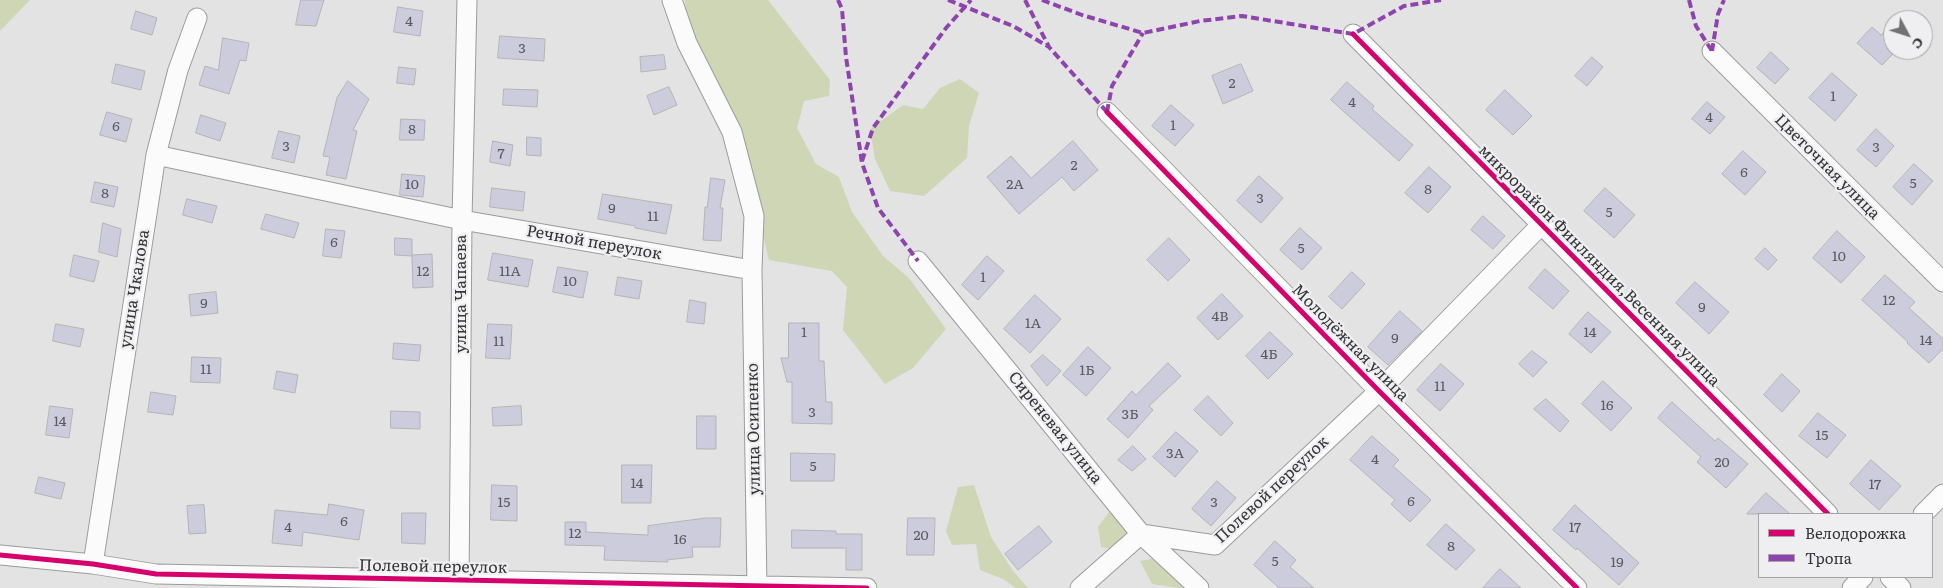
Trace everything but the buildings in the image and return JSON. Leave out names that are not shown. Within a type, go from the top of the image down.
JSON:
[{"type":"street","name":"улица Чапаева","points":[[459,584],[462,220],[467,0]]},
{"type":"street","points":[[672,0],[687,43],[732,132],[754,216],[752,270]]},
{"type":"street","name":"улица Чкалова","points":[[93,564],[156,156],[178,70],[197,18]]},
{"type":"street","name":"микрорайон Финляндия,Весенняя улица","points":[[1353,34],[1827,513]]},
{"type":"street","name":"Цветочная улица","points":[[1712,51],[1943,282]]},
{"type":"street","name":"Молодёжная улица","points":[[1106,112],[1379,391],[1578,588]]},
{"type":"street","name":"Речной переулок","points":[[156,156],[462,220],[752,270]]},
{"type":"street","points":[[1379,391],[1541,225]]},
{"type":"street","name":"Сиреневая улица","points":[[918,261],[1141,534],[1199,588]]},
{"type":"street","name":"улица Осипенко","points":[[752,270],[756,586]]},
{"type":"street","name":"Полевой переулок","points":[[1141,534],[1215,546],[1379,391]]},
{"type":"street","points":[[1924,513],[1943,494]]},
{"type":"street","points":[[1080,588],[1141,534]]},
{"type":"street","name":"Полевой переулок","points":[[0,555],[93,564],[156,581],[867,588]]},
{"type":"street","points":[[1852,588],[1862,578]]},
{"type":"street","points":[[1891,578],[1901,588]]},
{"type":"green space","points":[[0,0],[30,0],[0,31]]},
{"type":"green space","points":[[685,0],[768,0],[830,80],[829,96],[804,101],[797,128],[816,164],[839,177],[852,212],[883,256],[909,278],[946,329],[913,368],[885,384],[843,330],[847,287],[832,271],[769,260],[750,183],[686,24]]},
{"type":"green space","points":[[960,79],[979,93],[969,126],[967,158],[924,196],[890,191],[875,159],[870,129],[903,105],[923,109],[940,88]]},
{"type":"green space","points":[[974,485],[991,537],[1013,571],[1028,588],[1016,588],[1003,579],[980,570],[976,544],[952,545],[946,531],[958,487]]},
{"type":"green space","points":[[1109,512],[1120,515],[1132,532],[1118,550],[1101,547],[1098,527]]},
{"type":"green space","points":[[1156,558],[1197,588],[1178,588],[1152,584],[1140,561]]},
{"type":"marked path","points":[[838,0],[842,9],[846,57],[862,163],[878,208],[918,261]]},
{"type":"marked path","points":[[948,0],[1013,26],[1049,47]]},
{"type":"marked path","points":[[862,161],[873,128],[946,28],[971,0]]},
{"type":"marked path","points":[[1025,0],[1049,47],[1107,112]]},
{"type":"marked path","points":[[1042,0],[1082,15],[1143,33],[1200,21],[1242,16],[1353,34],[1404,6],[1441,0]]},
{"type":"marked path","points":[[1689,0],[1696,26],[1712,51]]},
{"type":"marked path","points":[[1712,51],[1718,14],[1724,0]]},
{"type":"marked path","points":[[1107,112],[1112,86],[1143,33]]},
{"type":"cycle path","points":[[1353,34],[1827,513]]},
{"type":"cycle path","points":[[1107,112],[1379,391],[1577,588]]},
{"type":"cycle path","points":[[0,555],[93,564],[156,574],[867,588]]}]
